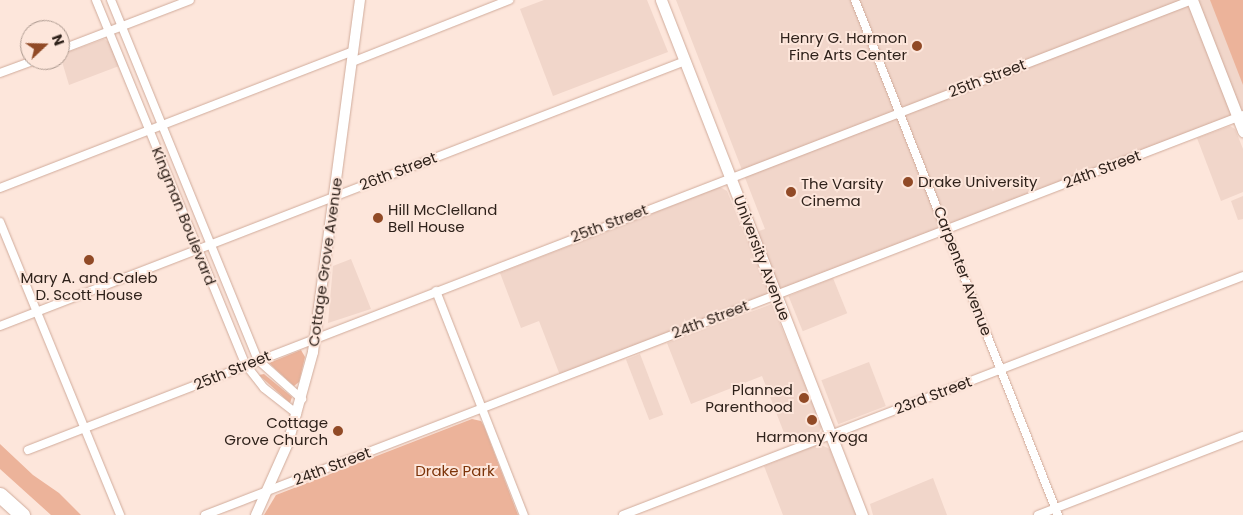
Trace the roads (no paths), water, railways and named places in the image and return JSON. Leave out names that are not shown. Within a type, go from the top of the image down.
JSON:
[{"type":"highway","points":[[0,495],[22,515]]},
{"type":"main road","name":"University Avenue","points":[[661,0],[862,515]]},
{"type":"main road","points":[[1192,0],[1240,116],[1243,131]]},
{"type":"street","name":"Kingman Boulevard","points":[[96,0],[246,365],[264,388],[298,414]]},
{"type":"street","name":"Kingman Boulevard","points":[[111,0],[258,360],[302,398]]},
{"type":"street","points":[[70,46],[190,0]]},
{"type":"street","name":"Cottage Grove Avenue","points":[[256,515],[298,414],[315,338],[360,0]]},
{"type":"street","points":[[0,188],[162,125],[509,0]]},
{"type":"street","name":"Carpenter Avenue","points":[[855,0],[947,228],[1056,512]]},
{"type":"street","name":"25th Street","points":[[28,450],[730,177],[1192,0]]},
{"type":"street","name":"26th Street","points":[[0,326],[334,195],[685,61]]},
{"type":"street","points":[[0,73],[20,66]]},
{"type":"street","name":"24th Street","points":[[205,515],[1240,116]]},
{"type":"street","points":[[0,222],[120,515]]},
{"type":"street","name":"23rd Street","points":[[623,515],[1243,276]]},
{"type":"street","points":[[436,291],[524,515]]},
{"type":"street","points":[[1038,515],[1056,512],[1243,436]]},
{"type":"place","name":"Henry G. Harmon Fine Arts Center","points":[[917,46]]},
{"type":"place","name":"Drake University","points":[[908,182]]},
{"type":"place","name":"The Varsity Cinema","points":[[791,192]]},
{"type":"place","name":"Hill McClelland Bell House","points":[[378,218]]},
{"type":"place","name":"Mary A. and Caleb D. Scott House","points":[[89,260]]},
{"type":"place","name":"Planned Parenthood","points":[[804,398]]},
{"type":"place","name":"Harmony Yoga","points":[[812,420]]},
{"type":"place","name":"Cottage Grove Church","points":[[338,431]]},
{"type":"park label","name":"Drake Park","points":[[455,471]]}]
